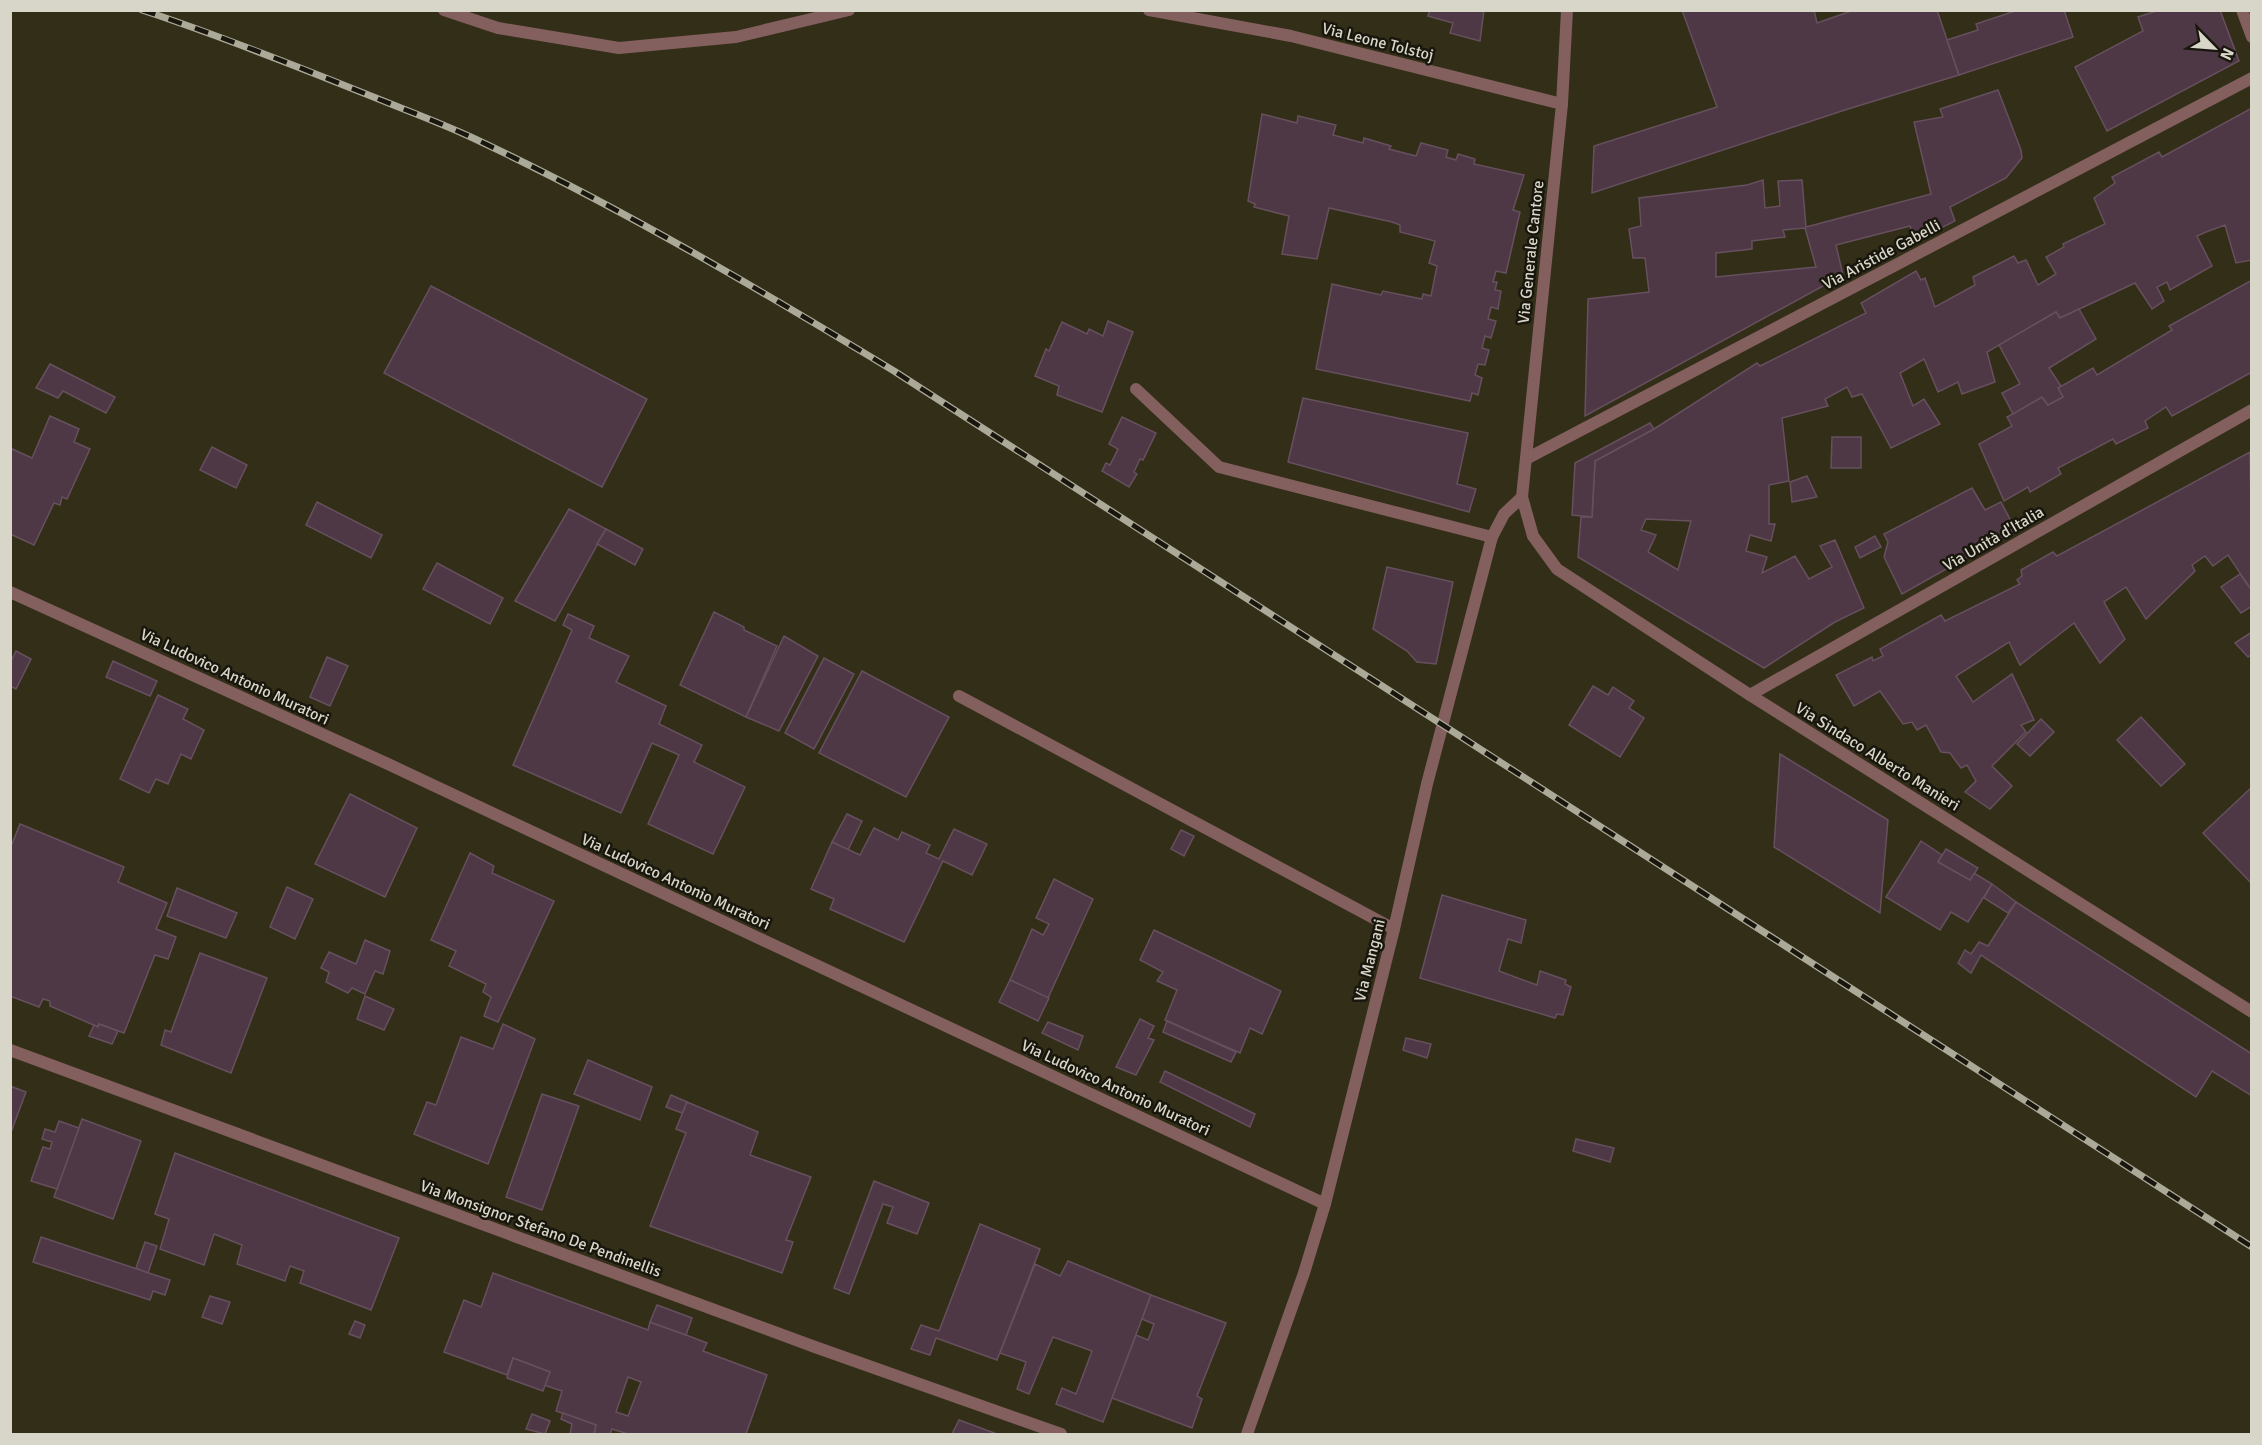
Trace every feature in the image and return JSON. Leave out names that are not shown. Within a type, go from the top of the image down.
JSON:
[{"type":"street","points":[[444,10],[498,28],[619,48],[736,37],[849,10]]},
{"type":"street","name":"Via Leone Tolstoj","points":[[1149,10],[1291,36],[1562,104]]},
{"type":"street","name":"Via Generale Cantore","points":[[1522,497],[1562,104],[1567,10]]},
{"type":"street","points":[[2242,10],[2252,37]]},
{"type":"street","name":"Via Aristide Gabelli","points":[[1526,459],[2252,78]]},
{"type":"street","points":[[1136,388],[1219,467],[1492,537]]},
{"type":"street","name":"Via Unità d'Italia","points":[[1750,695],[2252,410]]},
{"type":"street","name":"Via Mangani","points":[[1247,1434],[1304,1273],[1325,1204],[1394,929],[1427,784],[1492,537],[1504,514],[1522,497]]},
{"type":"street","name":"Via Sindaco Alberto Manieri","points":[[1522,497],[1533,536],[1557,569],[1750,695],[2252,1012]]},
{"type":"street","name":"Via Ludovico Antonio Muratori","points":[[10,592],[388,764],[1325,1204]]},
{"type":"street","points":[[959,696],[1394,929]]},
{"type":"street","name":"Via Monsignor Stefano De Pendinellis","points":[[10,1050],[815,1347],[1061,1434]]},
{"type":"building","points":[[1430,10],[1484,10],[1480,41],[1450,33],[1453,23],[1428,16]]},
{"type":"building","points":[[1682,10],[1814,10],[1817,23],[1854,10],[1937,10],[1959,75],[1592,193],[1594,146],[1717,107]]},
{"type":"building","points":[[2018,10],[2064,10],[2073,37],[1959,75],[1947,40],[1978,30],[1976,24]]},
{"type":"building","points":[[2159,10],[2220,10],[2239,61],[2107,131],[2075,67],[2143,31],[2138,17]]},
{"type":"building","points":[[1998,90],[2022,158],[2006,178],[1950,207],[1955,221],[1915,241],[1910,226],[1836,245],[1843,275],[1585,416],[1588,299],[1649,292],[1645,258],[1633,258],[1629,229],[1641,226],[1639,198],[1747,185],[1763,180],[1765,208],[1780,206],[1778,181],[1802,180],[1806,227],[1931,194],[1914,122],[1943,117],[1940,109]],"holes":[[[1805,228],[1816,267],[1716,277],[1716,253],[1752,249],[1752,241],[1785,237],[1783,230]]]},
{"type":"building","points":[[2252,108],[2252,260],[2236,263],[2225,225],[2197,236],[2212,266],[2170,290],[2167,282],[2157,287],[2164,301],[2152,309],[2135,283],[2060,318],[2056,312],[1987,352],[1995,382],[1962,394],[1958,382],[1938,392],[1924,359],[1900,373],[1913,406],[1924,399],[1940,424],[1891,448],[1862,394],[1852,397],[1847,387],[1825,399],[1828,406],[1782,418],[1789,481],[1769,485],[1769,524],[1775,524],[1771,541],[1750,535],[1746,551],[1767,557],[1762,573],[1795,556],[1809,579],[1832,567],[1820,546],[1835,540],[1864,608],[1835,622],[1764,668],[1578,557],[1581,517],[1592,517],[1595,461],[1654,429],[1757,363],[1760,366],[1866,313],[1861,303],[1916,271],[1921,280],[1925,278],[1935,307],[1975,285],[1973,277],[2014,256],[2018,263],[2026,260],[2038,285],[2056,274],[2046,257],[2064,247],[2063,244],[2105,224],[2094,198],[2115,183],[2112,177],[2159,152],[2162,157]],"holes":[[[1646,519],[1691,521],[1678,570],[1648,552],[1656,535],[1641,530]]]},
{"type":"building","points":[[1262,114],[1297,123],[1298,116],[1336,125],[1333,135],[1363,143],[1364,138],[1391,146],[1389,149],[1416,156],[1421,143],[1448,150],[1446,157],[1456,160],[1458,154],[1475,159],[1474,164],[1524,175],[1513,210],[1520,212],[1506,273],[1496,271],[1493,282],[1497,282],[1495,290],[1501,291],[1498,309],[1491,307],[1488,319],[1496,321],[1491,338],[1485,336],[1482,348],[1489,350],[1485,365],[1478,364],[1475,375],[1482,378],[1478,395],[1472,393],[1470,401],[1316,369],[1332,284],[1381,295],[1383,291],[1422,299],[1423,294],[1431,296],[1437,266],[1429,263],[1435,241],[1400,232],[1400,225],[1392,222],[1329,208],[1317,259],[1282,254],[1289,216],[1254,207],[1255,204],[1248,201]]},
{"type":"building","points":[[2252,280],[2252,372],[2172,416],[2166,407],[2145,421],[2148,428],[2116,444],[2113,439],[2058,468],[2061,474],[2030,492],[2028,487],[2004,501],[1979,444],[2012,426],[2007,417],[2042,397],[2048,405],[2063,397],[2058,388],[2093,368],[2097,375],[2172,330],[2169,326]]},
{"type":"building","points":[[431,286],[647,399],[602,487],[384,373]]},
{"type":"building","points":[[2079,309],[2096,339],[2049,368],[2061,386],[2058,388],[2063,397],[2048,405],[2042,397],[2013,414],[2002,393],[2020,384],[1999,345],[2056,312],[2060,318]]},
{"type":"building","points":[[1108,321],[1133,332],[1102,412],[1057,395],[1059,386],[1035,376],[1046,349],[1049,351],[1062,322],[1087,334],[1089,329],[1103,336]]},
{"type":"building","points":[[50,364],[115,397],[106,413],[63,391],[58,398],[36,388]]},
{"type":"building","points":[[1303,398],[1468,433],[1457,484],[1476,489],[1469,512],[1288,462]]},
{"type":"building","points":[[50,416],[79,429],[74,442],[90,449],[67,499],[62,497],[60,505],[54,503],[34,545],[10,534],[10,448],[32,458]]},
{"type":"building","points":[[1122,417],[1156,433],[1143,460],[1140,459],[1134,472],[1137,474],[1129,487],[1102,471],[1106,463],[1110,465],[1118,449],[1109,444]]},
{"type":"building","points":[[1650,423],[1654,429],[1595,461],[1592,517],[1572,515],[1575,463]]},
{"type":"building","points":[[1832,437],[1861,437],[1861,468],[1831,468]]},
{"type":"building","points":[[212,447],[247,465],[236,488],[200,470]]},
{"type":"building","points":[[2250,452],[2252,591],[2228,555],[2213,566],[2205,556],[2192,565],[2195,571],[2146,619],[2126,587],[2104,602],[2125,639],[2100,663],[2074,623],[2020,665],[2009,642],[1956,676],[1973,702],[2012,674],[2034,720],[2021,725],[2026,732],[1992,766],[2012,786],[1990,809],[1965,792],[1976,781],[1967,765],[1961,768],[1950,753],[1941,752],[1926,725],[1917,730],[1912,722],[1903,724],[1880,691],[1854,706],[1836,675],[1872,657],[1873,661],[1883,656],[1880,649],[1941,615],[1945,621],[2020,584],[2017,580],[2022,576],[2021,570],[2053,552],[2057,556]]},
{"type":"building","points":[[1807,476],[1817,497],[1792,502],[1790,482]]},
{"type":"building","points":[[1972,488],[1985,510],[2001,502],[2011,521],[2012,532],[1902,594],[1884,557],[1888,542],[1884,534]]},
{"type":"building","points":[[317,502],[382,535],[371,558],[306,525]]},
{"type":"building","points":[[569,509],[606,529],[555,621],[515,601]]},
{"type":"building","points":[[606,529],[643,549],[635,565],[597,544]]},
{"type":"building","points":[[1875,536],[1881,547],[1860,558],[1855,547]]},
{"type":"building","points":[[437,563],[503,598],[490,624],[423,589]]},
{"type":"building","points":[[1387,567],[1453,582],[1436,664],[1417,662],[1407,651],[1373,629]]},
{"type":"building","points":[[2240,574],[2252,591],[2252,606],[2241,613],[2221,587]]},
{"type":"building","points":[[714,612],[777,646],[746,717],[680,685]]},
{"type":"building","points":[[568,614],[594,626],[589,638],[629,656],[616,682],[666,706],[659,724],[702,745],[694,762],[745,787],[713,854],[648,824],[679,755],[652,743],[621,813],[513,765],[572,630],[563,625]]},
{"type":"building","points":[[2252,632],[2252,654],[2248,657],[2235,643]]},
{"type":"building","points":[[784,636],[818,656],[779,731],[746,717]]},
{"type":"building","points":[[16,651],[31,659],[16,689],[10,686],[10,663]]},
{"type":"building","points":[[327,657],[348,666],[330,706],[310,697]]},
{"type":"building","points":[[824,658],[854,674],[814,749],[785,733]]},
{"type":"building","points":[[113,661],[157,681],[150,696],[106,677]]},
{"type":"building","points":[[862,671],[949,717],[906,797],[819,753]]},
{"type":"building","points":[[1593,686],[1608,695],[1613,687],[1634,701],[1629,708],[1644,718],[1620,757],[1569,725]]},
{"type":"building","points":[[158,695],[188,709],[183,719],[204,730],[191,759],[181,754],[168,784],[156,779],[149,793],[120,779]]},
{"type":"building","points":[[2141,717],[2185,764],[2161,786],[2117,740]]},
{"type":"building","points":[[2041,719],[2054,732],[2030,756],[2017,744]]},
{"type":"building","points":[[1780,754],[1888,820],[1880,913],[1774,847]]},
{"type":"building","points":[[2252,787],[2252,884],[2203,833]]},
{"type":"building","points":[[350,794],[417,828],[385,897],[315,864]]},
{"type":"building","points":[[847,814],[862,821],[848,850],[832,842]]},
{"type":"building","points":[[20,824],[124,867],[118,882],[167,903],[156,929],[176,937],[168,959],[155,955],[124,1033],[99,1024],[98,1027],[50,1006],[50,1001],[43,999],[39,1007],[10,996],[10,849]]},
{"type":"building","points":[[874,828],[898,840],[902,832],[930,845],[926,853],[939,859],[954,829],[987,844],[972,875],[943,861],[904,942],[830,909],[834,899],[811,889],[832,842],[860,855]]},
{"type":"building","points":[[1181,830],[1194,836],[1184,856],[1171,849]]},
{"type":"building","points":[[1921,841],[1942,855],[1938,862],[1970,880],[1974,873],[1992,884],[1968,922],[1951,912],[1940,930],[1886,897]]},
{"type":"building","points":[[1946,849],[1978,868],[1970,880],[1938,862]]},
{"type":"building","points":[[470,853],[494,866],[492,873],[554,901],[498,1022],[484,1016],[491,997],[483,992],[486,984],[449,966],[456,951],[431,940]]},
{"type":"building","points":[[1054,879],[1093,899],[1048,998],[1010,980],[1032,929],[1043,935],[1049,924],[1036,918]]},
{"type":"building","points":[[1992,884],[2016,902],[2008,913],[1984,898]]},
{"type":"building","points":[[287,887],[313,899],[295,939],[270,927]]},
{"type":"building","points":[[177,888],[237,913],[226,938],[167,916]]},
{"type":"building","points":[[1442,895],[1526,920],[1521,943],[1508,939],[1499,971],[1537,985],[1540,971],[1566,980],[1565,984],[1571,987],[1563,1015],[1557,1014],[1555,1018],[1420,978]]},
{"type":"building","points":[[2016,902],[2252,1054],[2252,1096],[2212,1071],[2196,1097],[1981,955],[1971,973],[1958,963],[1965,950],[1971,954],[1979,942],[1988,946]]},
{"type":"building","points":[[1154,930],[1281,991],[1262,1034],[1250,1028],[1240,1053],[1165,1020],[1177,990],[1157,981],[1163,972],[1140,960]]},
{"type":"building","points":[[365,940],[390,951],[383,974],[375,971],[365,994],[352,988],[348,993],[326,982],[329,972],[321,968],[329,952],[356,964]]},
{"type":"building","points":[[200,953],[267,978],[231,1073],[161,1045],[165,1030],[171,1032]]},
{"type":"building","points":[[1010,980],[1049,998],[1038,1021],[999,1002]]},
{"type":"building","points":[[365,996],[394,1009],[384,1030],[357,1019]]},
{"type":"building","points":[[1140,1019],[1154,1026],[1148,1038],[1154,1040],[1136,1075],[1116,1067]]},
{"type":"building","points":[[1167,1021],[1236,1052],[1231,1062],[1163,1032]]},
{"type":"building","points":[[1048,1022],[1083,1036],[1078,1050],[1042,1033]]},
{"type":"building","points":[[99,1024],[118,1031],[112,1044],[89,1036],[94,1025],[98,1027]]},
{"type":"building","points":[[503,1024],[535,1039],[488,1164],[414,1134],[427,1102],[436,1105],[461,1037],[493,1049]]},
{"type":"building","points":[[1406,1038],[1431,1044],[1427,1058],[1403,1050]]},
{"type":"building","points":[[588,1060],[652,1087],[640,1120],[574,1094]]},
{"type":"building","points":[[1165,1071],[1255,1114],[1250,1127],[1160,1082]]},
{"type":"building","points":[[10,1086],[26,1092],[10,1135]]},
{"type":"building","points":[[542,1094],[579,1106],[542,1210],[506,1197]]},
{"type":"building","points":[[671,1095],[687,1102],[682,1113],[666,1107]]},
{"type":"building","points":[[687,1102],[758,1132],[750,1155],[811,1177],[786,1240],[793,1242],[782,1273],[650,1226],[686,1133],[676,1129]]},
{"type":"building","points":[[82,1119],[141,1141],[113,1219],[54,1197]]},
{"type":"building","points":[[59,1121],[79,1128],[57,1189],[31,1181],[43,1147],[50,1149],[52,1142],[42,1139],[45,1129],[55,1132]]},
{"type":"building","points":[[1576,1139],[1614,1148],[1610,1162],[1573,1151]]},
{"type":"building","points":[[175,1153],[399,1238],[371,1310],[300,1283],[304,1271],[290,1266],[285,1281],[237,1264],[242,1245],[214,1234],[204,1265],[160,1249],[169,1219],[155,1214]]},
{"type":"building","points":[[874,1181],[929,1203],[917,1234],[887,1223],[893,1207],[883,1204],[849,1294],[834,1288]]},
{"type":"building","points":[[980,1224],[1040,1249],[997,1360],[936,1338],[930,1355],[911,1349],[921,1325],[939,1331]]},
{"type":"building","points":[[41,1237],[170,1280],[165,1295],[153,1291],[150,1300],[33,1262]]},
{"type":"building","points":[[145,1242],[157,1246],[148,1273],[136,1268]]},
{"type":"building","points":[[1068,1261],[1151,1295],[1103,1422],[1056,1404],[1062,1388],[1076,1394],[1092,1351],[1053,1337],[1029,1394],[1017,1389],[1026,1362],[1000,1353],[1035,1264],[1060,1276]]},
{"type":"building","points":[[493,1273],[648,1330],[650,1322],[686,1335],[707,1343],[703,1351],[767,1375],[746,1434],[628,1434],[612,1429],[610,1434],[594,1434],[596,1425],[556,1411],[562,1391],[544,1385],[550,1372],[513,1358],[507,1375],[444,1352],[464,1300],[481,1307]],"holes":[[[628,1377],[641,1382],[628,1416],[616,1412]]]},
{"type":"building","points":[[1151,1295],[1226,1323],[1197,1396],[1202,1399],[1192,1428],[1112,1398],[1136,1335],[1148,1340],[1154,1324],[1142,1319]]},
{"type":"building","points":[[210,1296],[230,1302],[222,1324],[202,1317]]},
{"type":"building","points":[[657,1305],[692,1318],[686,1335],[650,1322]]},
{"type":"building","points":[[355,1321],[365,1325],[360,1338],[349,1334]]},
{"type":"building","points":[[513,1358],[550,1372],[543,1391],[507,1378]]},
{"type":"building","points":[[563,1413],[596,1425],[594,1434],[570,1434],[572,1424],[561,1419]]},
{"type":"building","points":[[532,1414],[550,1421],[545,1434],[526,1429]]},
{"type":"building","points":[[959,1420],[997,1434],[952,1434]]},
{"type":"railway","points":[[142,10],[289,63],[473,138],[581,191],[791,309],[894,371],[2252,1247]]}]
